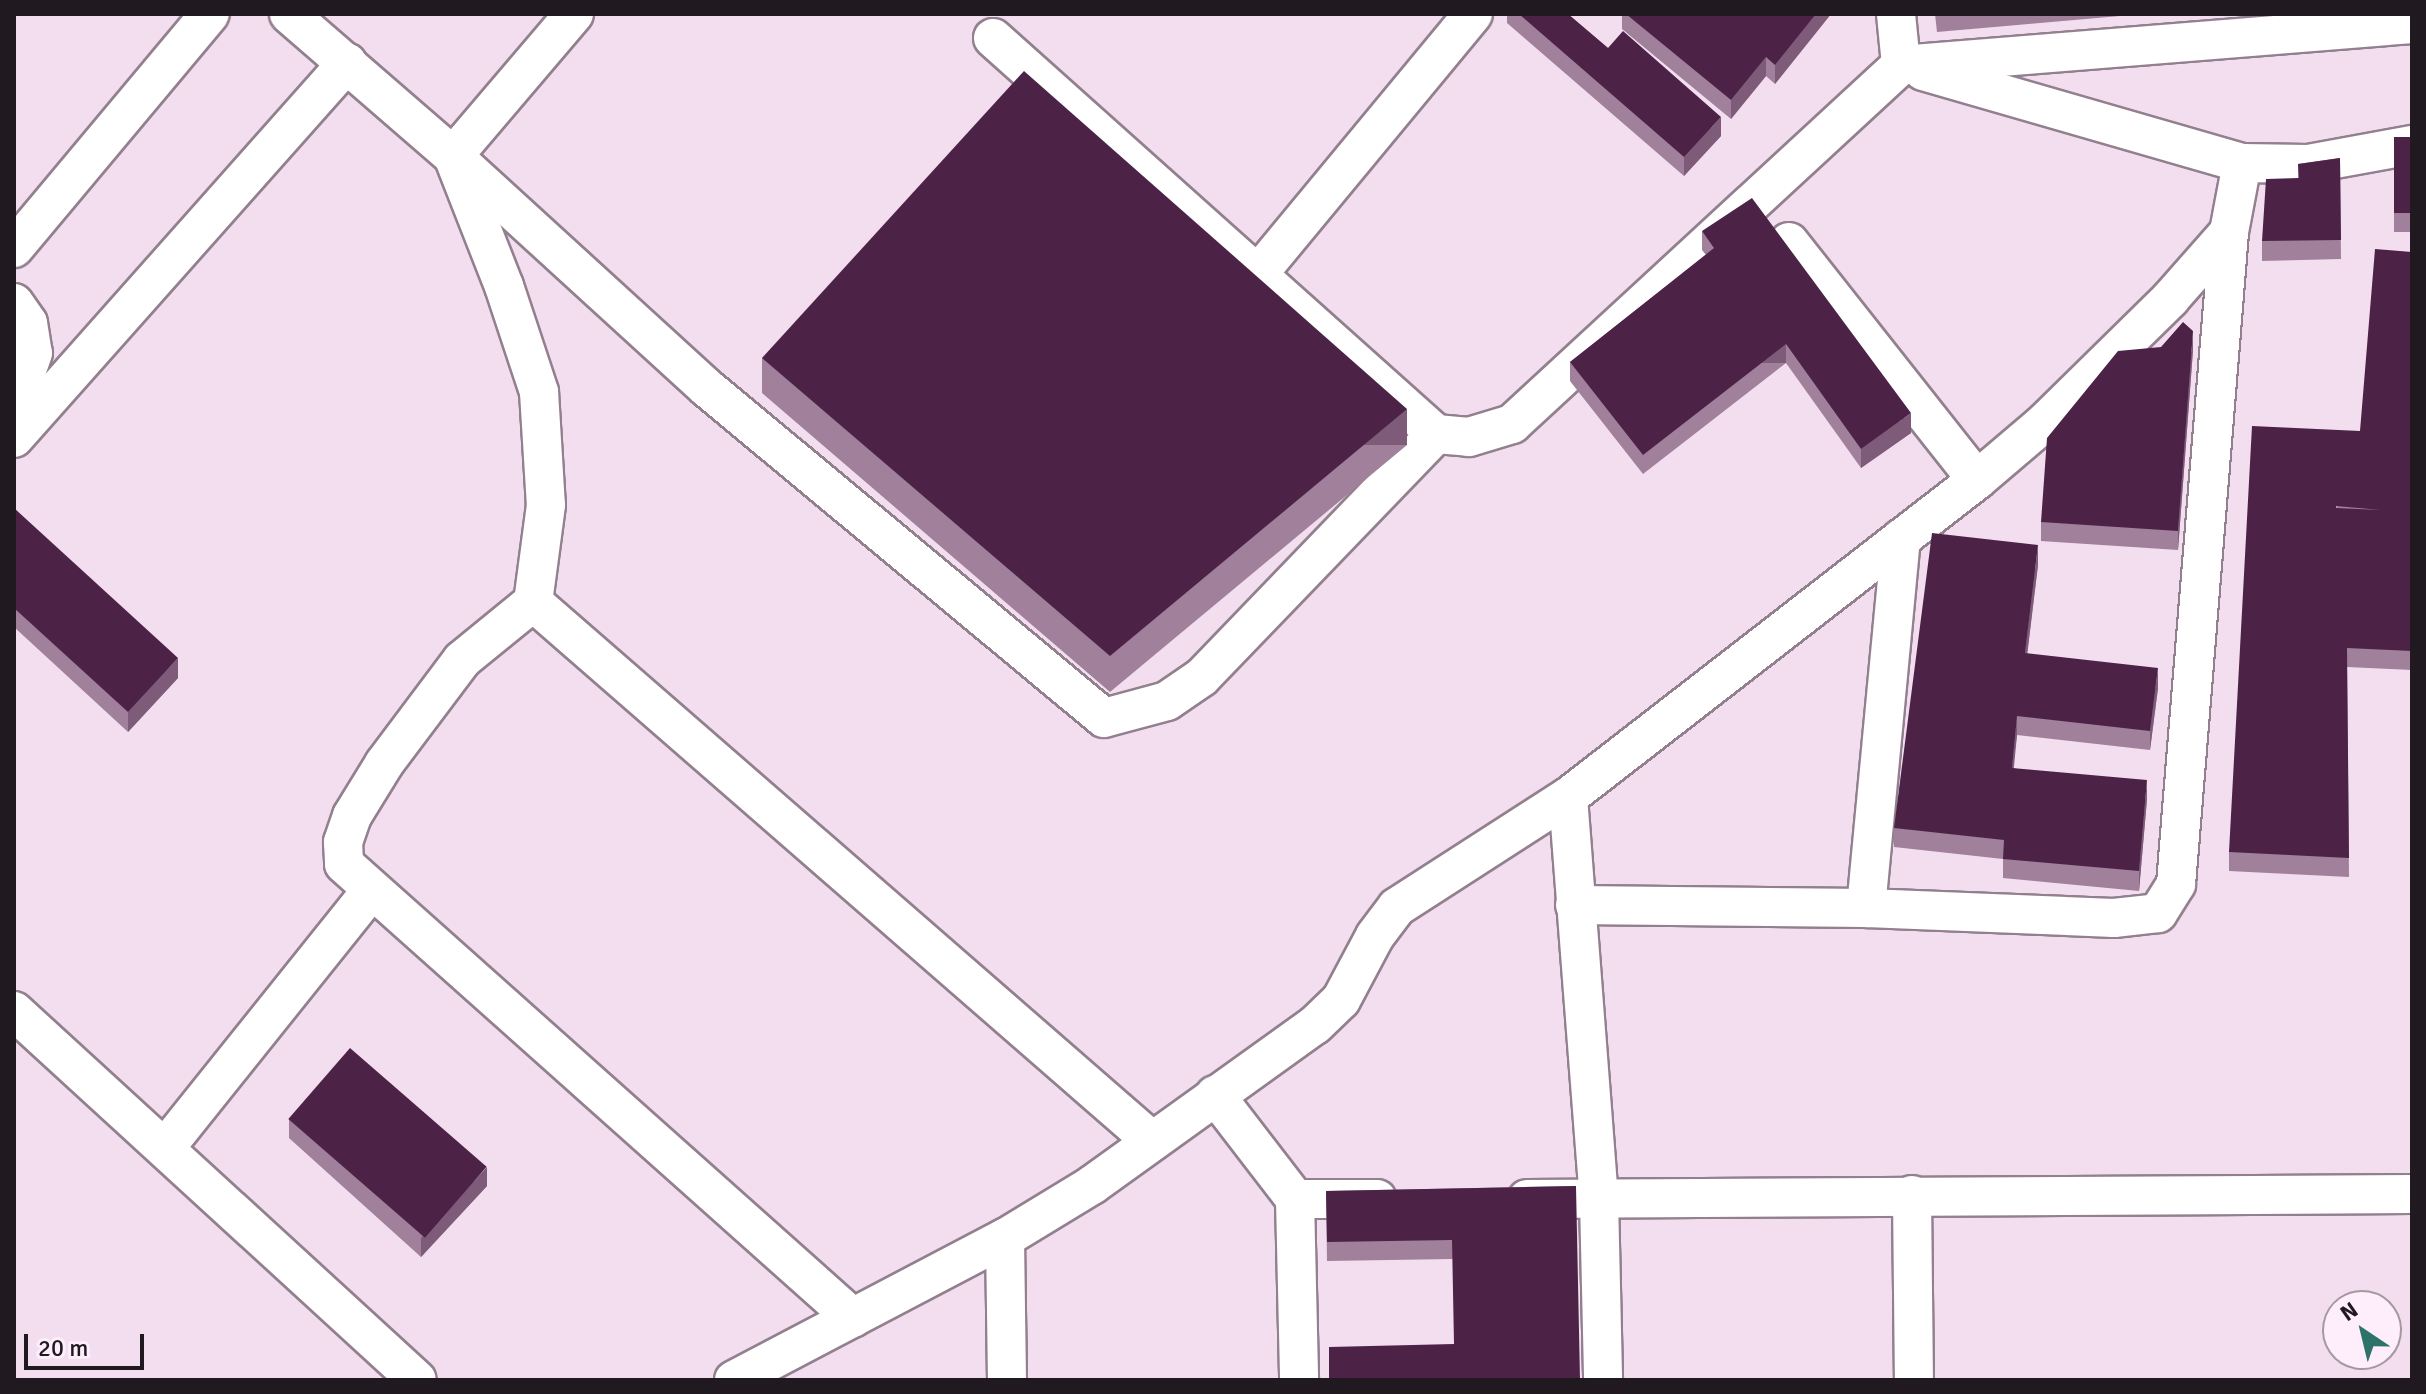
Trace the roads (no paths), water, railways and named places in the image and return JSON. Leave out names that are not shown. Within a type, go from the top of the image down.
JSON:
[{"type":"street","points":[[14,248],[210,14]]},
{"type":"street","points":[[289,14],[453,156],[707,388],[1104,718],[1167,701],[1202,677],[1436,434]]},
{"type":"street","points":[[453,156],[574,14]]},
{"type":"street","points":[[1258,274],[1473,14]]},
{"type":"street","points":[[1896,14],[1901,65]]},
{"type":"street","points":[[993,38],[1436,434],[1469,437],[1512,424],[1901,65],[2412,24]]},
{"type":"street","points":[[14,438],[347,63]]},
{"type":"street","points":[[1901,65],[2242,163],[2308,164],[2412,145]]},
{"type":"street","points":[[453,156],[504,286],[539,392],[546,505],[533,602],[462,660],[384,764],[352,816],[343,842],[344,864],[853,1318]]},
{"type":"street","points":[[1575,905],[1866,908],[2114,918],[2158,913],[2176,884],[2229,232],[2242,163]]},
{"type":"street","points":[[734,1380],[1005,1238],[1092,1185],[1329,1013],[1350,985],[1385,920],[1397,907],[1568,797],[1977,480],[2109,363],[2229,232]]},
{"type":"street","points":[[1789,242],[1977,480]]},
{"type":"street","points":[[14,303],[28,323],[33,353],[14,407]]},
{"type":"street","points":[[1866,908],[1901,539]]},
{"type":"street","points":[[533,602],[1152,1141]]},
{"type":"street","points":[[1568,797],[1599,1199],[1603,1380]]},
{"type":"street","points":[[165,1148],[372,890]]},
{"type":"street","points":[[14,1011],[417,1380]]},
{"type":"street","points":[[1215,1095],[1295,1199],[1299,1380]]},
{"type":"street","points":[[1493,1199],[2412,1194]]},
{"type":"street","points":[[1912,1195],[1914,1380]]},
{"type":"street","points":[[1295,1199],[1416,1199]]},
{"type":"street","points":[[1005,1238],[1007,1380]]}]
